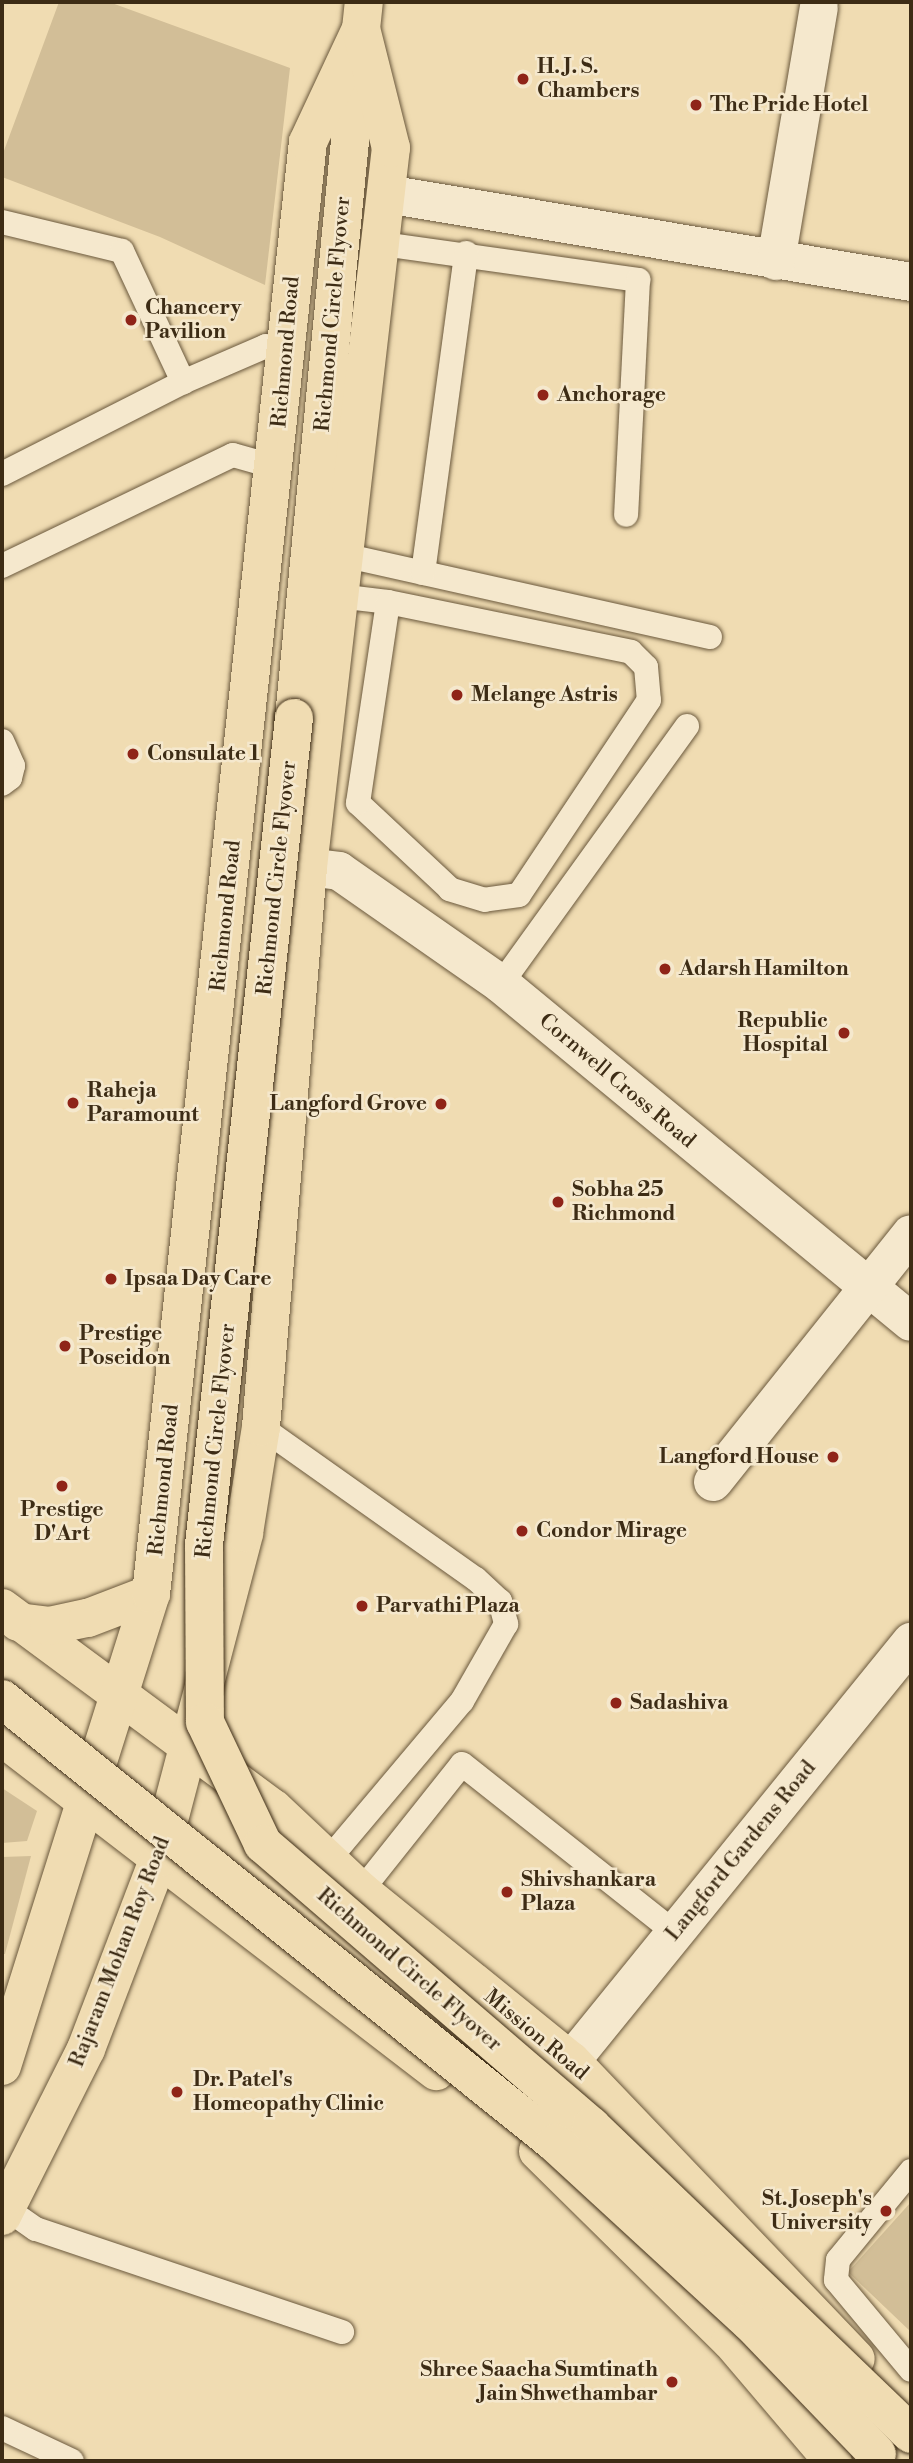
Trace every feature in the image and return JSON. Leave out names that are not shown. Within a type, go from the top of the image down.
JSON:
[{"type":"main road","name":"Richmond Circle Flyover","points":[[362,16],[293,732],[204,1545],[205,1722],[263,1844],[591,2126],[911,2434]]},
{"type":"main road","points":[[261,1427],[308,867],[338,596],[383,244],[391,148],[362,16]]},
{"type":"main road","name":"Richmond Road","points":[[2,2066],[87,1805],[151,1594],[275,467],[308,142],[362,16]]},
{"type":"main road","name":"Rajaram Mohan Roy Road","points":[[4,2213],[86,2049],[159,1858],[220,1637],[244,1533],[261,1427]]},
{"type":"main road","points":[[10,1615],[49,1626],[88,1618],[151,1594]]},
{"type":"main road","name":"Mission Road","points":[[10,1615],[121,1695],[330,1857],[361,1891],[571,2061],[911,2420]]},
{"type":"main road","name":"Richmond Circle Flyover","points":[[2,1699],[555,2143],[750,2322],[883,2461]]},
{"type":"main road","points":[[2,1737],[87,1805],[528,2141],[731,2342],[833,2461]]},
{"type":"street","points":[[776,261],[819,8]]},
{"type":"street","points":[[387,194],[911,282]]},
{"type":"street","name":"Cornwell Cross Road","points":[[308,867],[339,871],[500,984],[911,1322]]},
{"type":"street","points":[[713,1482],[911,1234]]},
{"type":"street","name":"Langford Gardens Road","points":[[571,2061],[911,1642]]},
{"type":"lane","points":[[2,222],[122,251],[183,382]]},
{"type":"lane","points":[[383,244],[466,253],[638,280],[626,515]]},
{"type":"lane","points":[[423,573],[466,253]]},
{"type":"lane","points":[[2,474],[183,382],[266,346],[286,349]]},
{"type":"lane","points":[[2,566],[233,455],[275,467]]},
{"type":"lane","points":[[343,555],[710,637]]},
{"type":"lane","points":[[338,596],[388,602],[631,652],[646,667],[649,700],[519,895],[485,900],[450,889],[358,803],[388,602]]},
{"type":"lane","points":[[500,984],[687,726]]},
{"type":"lane","points":[[2,741],[13,766],[2,784]]},
{"type":"lane","points":[[261,1427],[476,1578],[500,1601],[506,1624],[462,1701],[330,1857]]},
{"type":"lane","points":[[361,1891],[462,1764],[675,1933]]},
{"type":"lane","points":[[911,2171],[838,2260],[836,2280],[911,2370]]},
{"type":"lane","points":[[4,2213],[36,2229],[342,2333]]},
{"type":"lane","points":[[2,2428],[72,2461]]},
{"type":"shaded area","points":[[59,2],[109,2],[290,68],[265,285],[160,237],[2,177],[2,156]]},
{"type":"shaded area","points":[[2,1788],[37,1811],[27,1841],[2,1843]]},
{"type":"shaded area","points":[[31,1856],[5,1954],[2,1954],[2,1857]]},
{"type":"shaded area","points":[[911,2202],[911,2332],[848,2272]]},
{"type":"place","name":"H. J. S. Chambers","points":[[523,79]]},
{"type":"place","name":"The Pride Hotel","points":[[696,105]]},
{"type":"place","name":"Chancery Pavilion","points":[[131,320]]},
{"type":"place","name":"Anchorage","points":[[543,395]]},
{"type":"place","name":"Melange Astris","points":[[457,695]]},
{"type":"place","name":"Consulate 1","points":[[133,754]]},
{"type":"place","name":"Adarsh Hamilton","points":[[665,969]]},
{"type":"place","name":"Republic Hospital","points":[[844,1033]]},
{"type":"place","name":"Raheja Paramount","points":[[73,1103]]},
{"type":"place","name":"Langford Grove","points":[[441,1104]]},
{"type":"place","name":"Sobha 25 Richmond","points":[[558,1202]]},
{"type":"place","name":"Ipsaa Day Care","points":[[111,1279]]},
{"type":"place","name":"Prestige Poseidon","points":[[65,1346]]},
{"type":"place","name":"Langford House","points":[[833,1457]]},
{"type":"place","name":"Prestige D'Art","points":[[62,1486]]},
{"type":"place","name":"Condor Mirage","points":[[522,1531]]},
{"type":"place","name":"Parvathi Plaza","points":[[362,1606]]},
{"type":"place","name":"Sadashiva","points":[[616,1703]]},
{"type":"place","name":"Shivshankara Plaza","points":[[507,1892]]},
{"type":"place","name":"Dr. Patel's Homeopathy Clinic","points":[[177,2092]]},
{"type":"place","name":"St. Joseph's University","points":[[886,2211]]},
{"type":"place","name":"Shree Saacha Sumtinath Jain Shwethambar","points":[[672,2382]]}]
